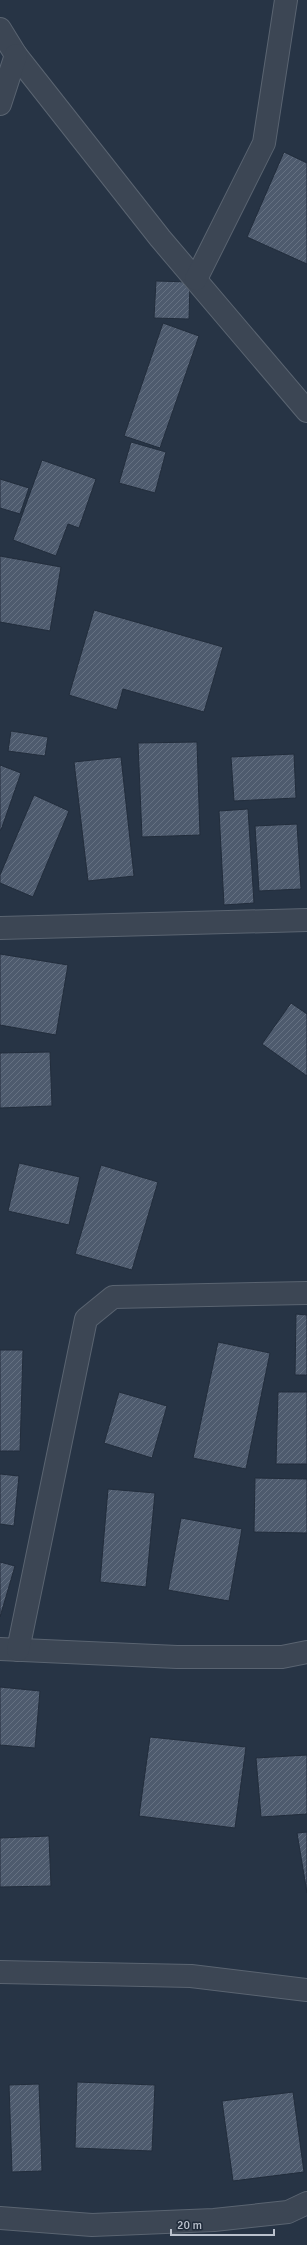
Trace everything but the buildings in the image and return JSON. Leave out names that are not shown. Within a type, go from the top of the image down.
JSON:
[{"type":"street","points":[[196,279],[264,143],[286,0]]},
{"type":"street","points":[[0,29],[16,55],[160,238],[307,411]]},
{"type":"street","points":[[0,104],[16,55]]},
{"type":"street","points":[[0,928],[307,920]]},
{"type":"street","points":[[307,1293],[113,1297],[86,1319],[9,1650],[177,1657],[282,1657],[307,1652]]},
{"type":"street","points":[[0,1972],[192,1976],[307,1990]]},
{"type":"street","points":[[0,2218],[92,2225],[214,2220],[288,2212],[307,2203]]}]
